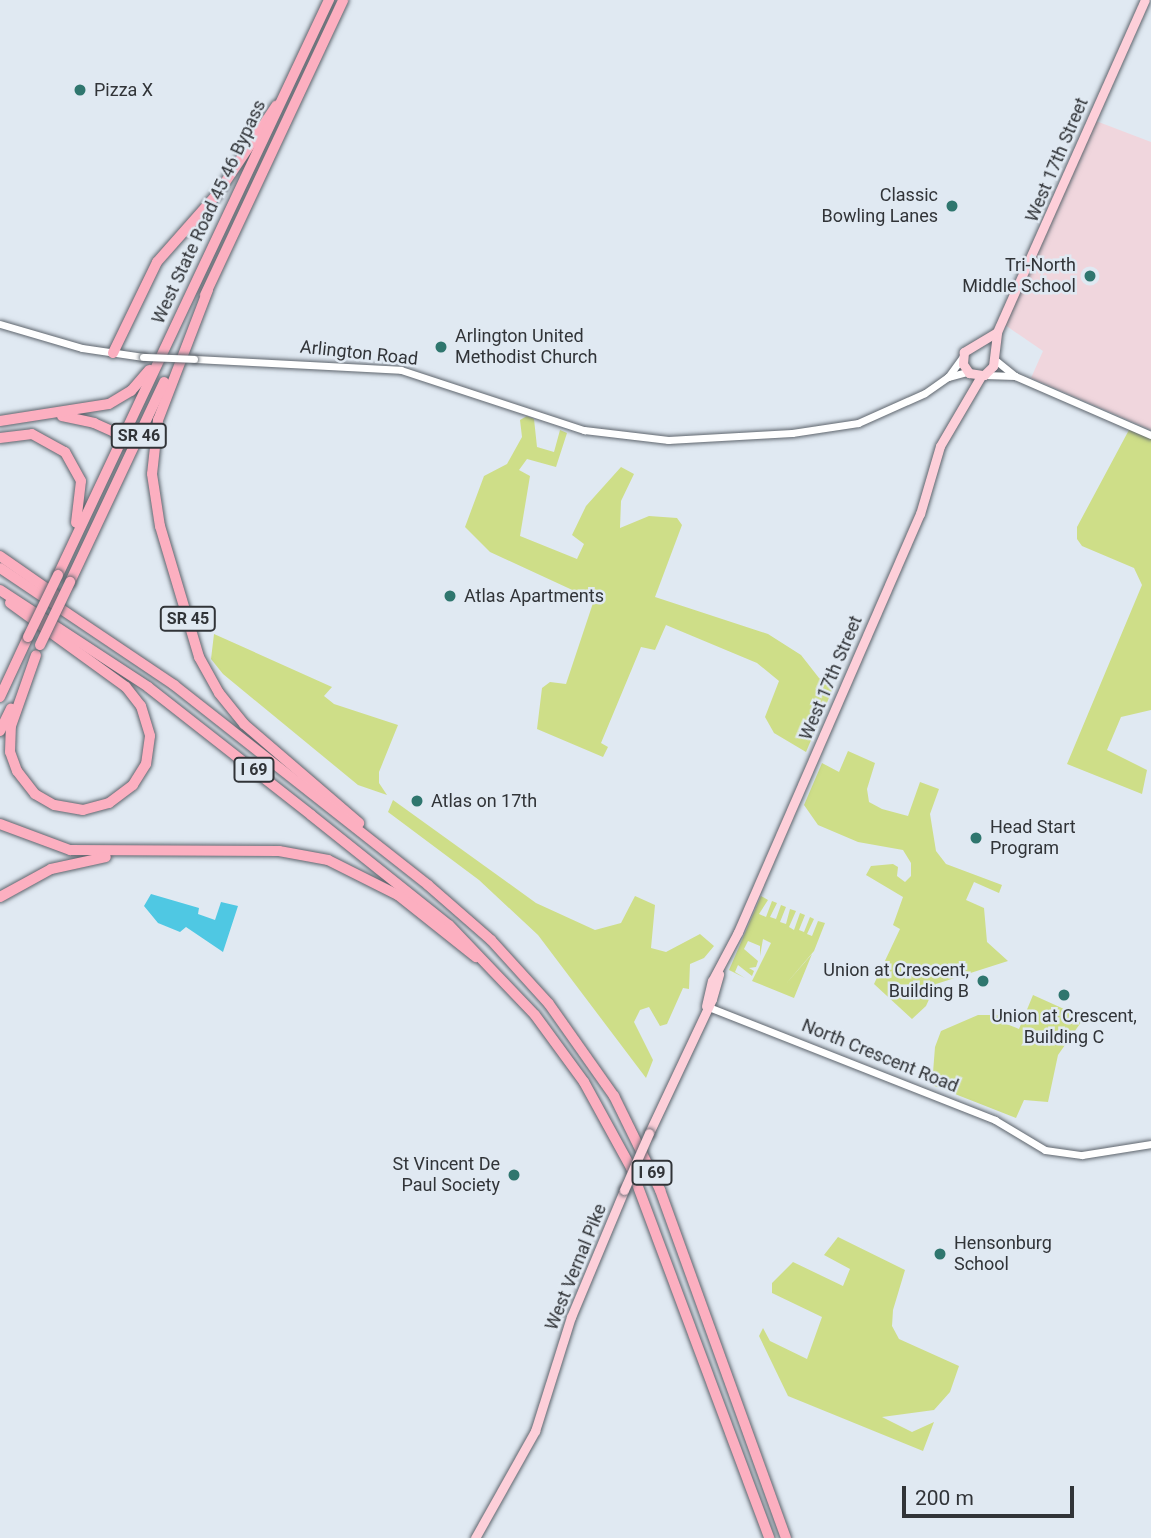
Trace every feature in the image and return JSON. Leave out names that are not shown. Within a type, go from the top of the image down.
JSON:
[{"type":"highway","name":"West State Road 45 46 Bypass","points":[[60,570],[329,0]]},
{"type":"highway","name":"West State Road 45 46 Bypass","points":[[208,289],[343,0]]},
{"type":"highway","points":[[113,353],[158,262],[218,192],[267,115],[281,102]]},
{"type":"highway","name":"SR 46","points":[[0,731],[208,289]]},
{"type":"highway","name":"SR 45","points":[[208,289],[162,407],[152,460],[156,512],[195,645],[219,692],[244,724],[412,872]]},
{"type":"highway","points":[[0,421],[100,406],[121,398],[143,379],[175,325]]},
{"type":"highway","points":[[15,419],[76,417],[122,439],[124,468]]},
{"type":"highway","points":[[0,438],[26,433],[44,438],[75,465],[82,505],[60,570],[0,697]]},
{"type":"highway","points":[[0,556],[124,649]]},
{"type":"highway","name":"I 69","points":[[0,568],[124,649],[460,911],[520,970],[573,1035],[614,1096],[668,1209],[786,1538]]},
{"type":"highway","points":[[0,593],[126,687],[141,706],[150,736],[146,764],[133,785],[109,803],[83,810],[54,805],[35,794],[17,771],[10,752],[11,726],[38,650]]},
{"type":"highway","name":"I 69","points":[[0,593],[173,706],[425,905],[494,968],[566,1056],[624,1154],[661,1241],[769,1538]]},
{"type":"highway","points":[[0,824],[59,848],[279,851],[328,860],[398,895],[494,968]]},
{"type":"highway","points":[[0,897],[51,869],[143,851]]},
{"type":"main road","name":"West 17th Street","points":[[706,1006],[920,514],[936,456],[967,394],[994,358],[997,331],[1145,0]]},
{"type":"main road","points":[[963,356],[997,331]]},
{"type":"main road","points":[[979,344],[994,358]]},
{"type":"main road","name":"West 17th Street","points":[[963,356],[967,372],[967,394]]},
{"type":"main road","points":[[967,372],[983,376]]},
{"type":"main road","name":"West Vernal Pike","points":[[475,1538],[523,1455],[544,1409],[574,1309],[706,1006]]},
{"type":"street","name":"Arlington Road","points":[[0,324],[48,340],[143,357],[401,370],[456,385],[567,426],[640,440],[841,427],[899,408],[948,377],[967,372]]},
{"type":"street","name":"Arlington Road","points":[[948,377],[963,356]]},
{"type":"street","points":[[994,358],[1016,376],[1151,435]]},
{"type":"street","points":[[983,376],[1016,376]]},
{"type":"street","name":"North Crescent Road","points":[[706,1006],[995,1120],[1038,1147],[1082,1155],[1151,1144]]},
{"type":"shaded area","name":"Tri-North Middle School","points":[[1096,121],[1151,142],[1151,430],[1031,378],[1043,351],[1005,325]]},
{"type":"green space","points":[[527,416],[534,419],[537,447],[554,452],[560,430],[567,433],[556,467],[527,459],[519,470],[530,476],[520,536],[577,559],[584,544],[572,535],[586,506],[621,467],[634,474],[621,501],[620,528],[649,516],[677,518],[682,525],[655,597],[768,634],[801,655],[819,678],[834,686],[806,752],[774,733],[765,717],[779,681],[757,663],[666,625],[655,650],[641,647],[601,743],[608,747],[603,757],[537,729],[542,688],[550,682],[566,684],[594,600],[490,552],[465,527],[484,476],[507,464],[522,437],[520,420]]},
{"type":"green space","points":[[1130,428],[1151,439],[1151,710],[1121,717],[1107,750],[1147,770],[1142,794],[1067,764],[1142,585],[1134,568],[1082,546],[1077,539],[1077,527]]},
{"type":"green space","points":[[214,634],[332,687],[324,696],[334,704],[398,725],[379,772],[379,783],[387,795],[358,785],[223,674],[211,659]]},
{"type":"green space","points":[[848,751],[875,763],[867,789],[869,802],[882,809],[908,816],[920,782],[939,789],[930,814],[936,851],[946,864],[1002,885],[999,893],[974,882],[966,900],[984,908],[987,942],[1008,961],[936,984],[926,1006],[912,1019],[874,984],[900,929],[893,925],[903,897],[866,875],[871,866],[893,864],[898,867],[897,876],[905,882],[911,876],[911,863],[903,850],[858,842],[818,825],[804,805],[822,763],[839,772]]},
{"type":"green space","points":[[393,800],[536,903],[595,930],[621,923],[635,896],[655,905],[651,948],[666,952],[700,934],[714,946],[704,958],[690,964],[689,989],[683,988],[667,1024],[660,1026],[649,1007],[640,1010],[634,1022],[653,1060],[646,1078],[538,935],[479,880],[388,812]]},
{"type":"green space","points":[[761,896],[768,900],[759,914],[766,917],[772,901],[777,903],[770,917],[776,919],[781,905],[786,907],[780,922],[786,924],[790,909],[796,911],[789,927],[794,930],[800,913],[805,915],[799,930],[804,932],[810,917],[814,919],[807,934],[812,936],[818,921],[825,923],[814,951],[785,985],[812,954],[794,998],[752,981],[771,943],[763,939],[760,956],[760,946],[748,941],[744,949],[758,961],[756,967],[749,968],[754,971],[752,976],[738,965],[735,972],[745,978],[729,970]]},
{"type":"green space","points":[[1033,995],[1084,1018],[1058,1055],[1048,1102],[1024,1100],[1016,1118],[932,1085],[935,1047],[941,1031],[978,1015],[1006,1017],[1004,1023],[1019,1029]]},
{"type":"green space","points":[[838,1237],[905,1270],[893,1310],[892,1326],[899,1339],[959,1366],[950,1392],[934,1410],[882,1417],[912,1432],[934,1422],[923,1451],[788,1396],[759,1336],[763,1328],[770,1341],[807,1359],[822,1317],[772,1293],[772,1283],[793,1262],[843,1286],[850,1269],[824,1255]]},
{"type":"water","points":[[151,894],[199,908],[198,914],[215,920],[221,902],[238,906],[223,952],[186,927],[180,932],[158,923],[144,906]]},
{"type":"place","name":"Pizza X","points":[[80,90]]},
{"type":"place","name":"Classic Bowling Lanes","points":[[952,206]]},
{"type":"place","name":"Tri-North Middle School","points":[[1090,276]]},
{"type":"place","name":"Arlington United Methodist Church","points":[[441,347]]},
{"type":"place","name":"Atlas Apartments","points":[[450,596]]},
{"type":"place","name":"Atlas on 17th","points":[[417,801]]},
{"type":"place","name":"Head Start Program","points":[[976,838]]},
{"type":"place","name":"Union at Crescent, Building B","points":[[983,981]]},
{"type":"place","name":"Union at Crescent, Building C","points":[[1064,995]]},
{"type":"place","name":"St Vincent De Paul Society","points":[[514,1175]]},
{"type":"place","name":"Hensonburg School","points":[[940,1254]]}]
